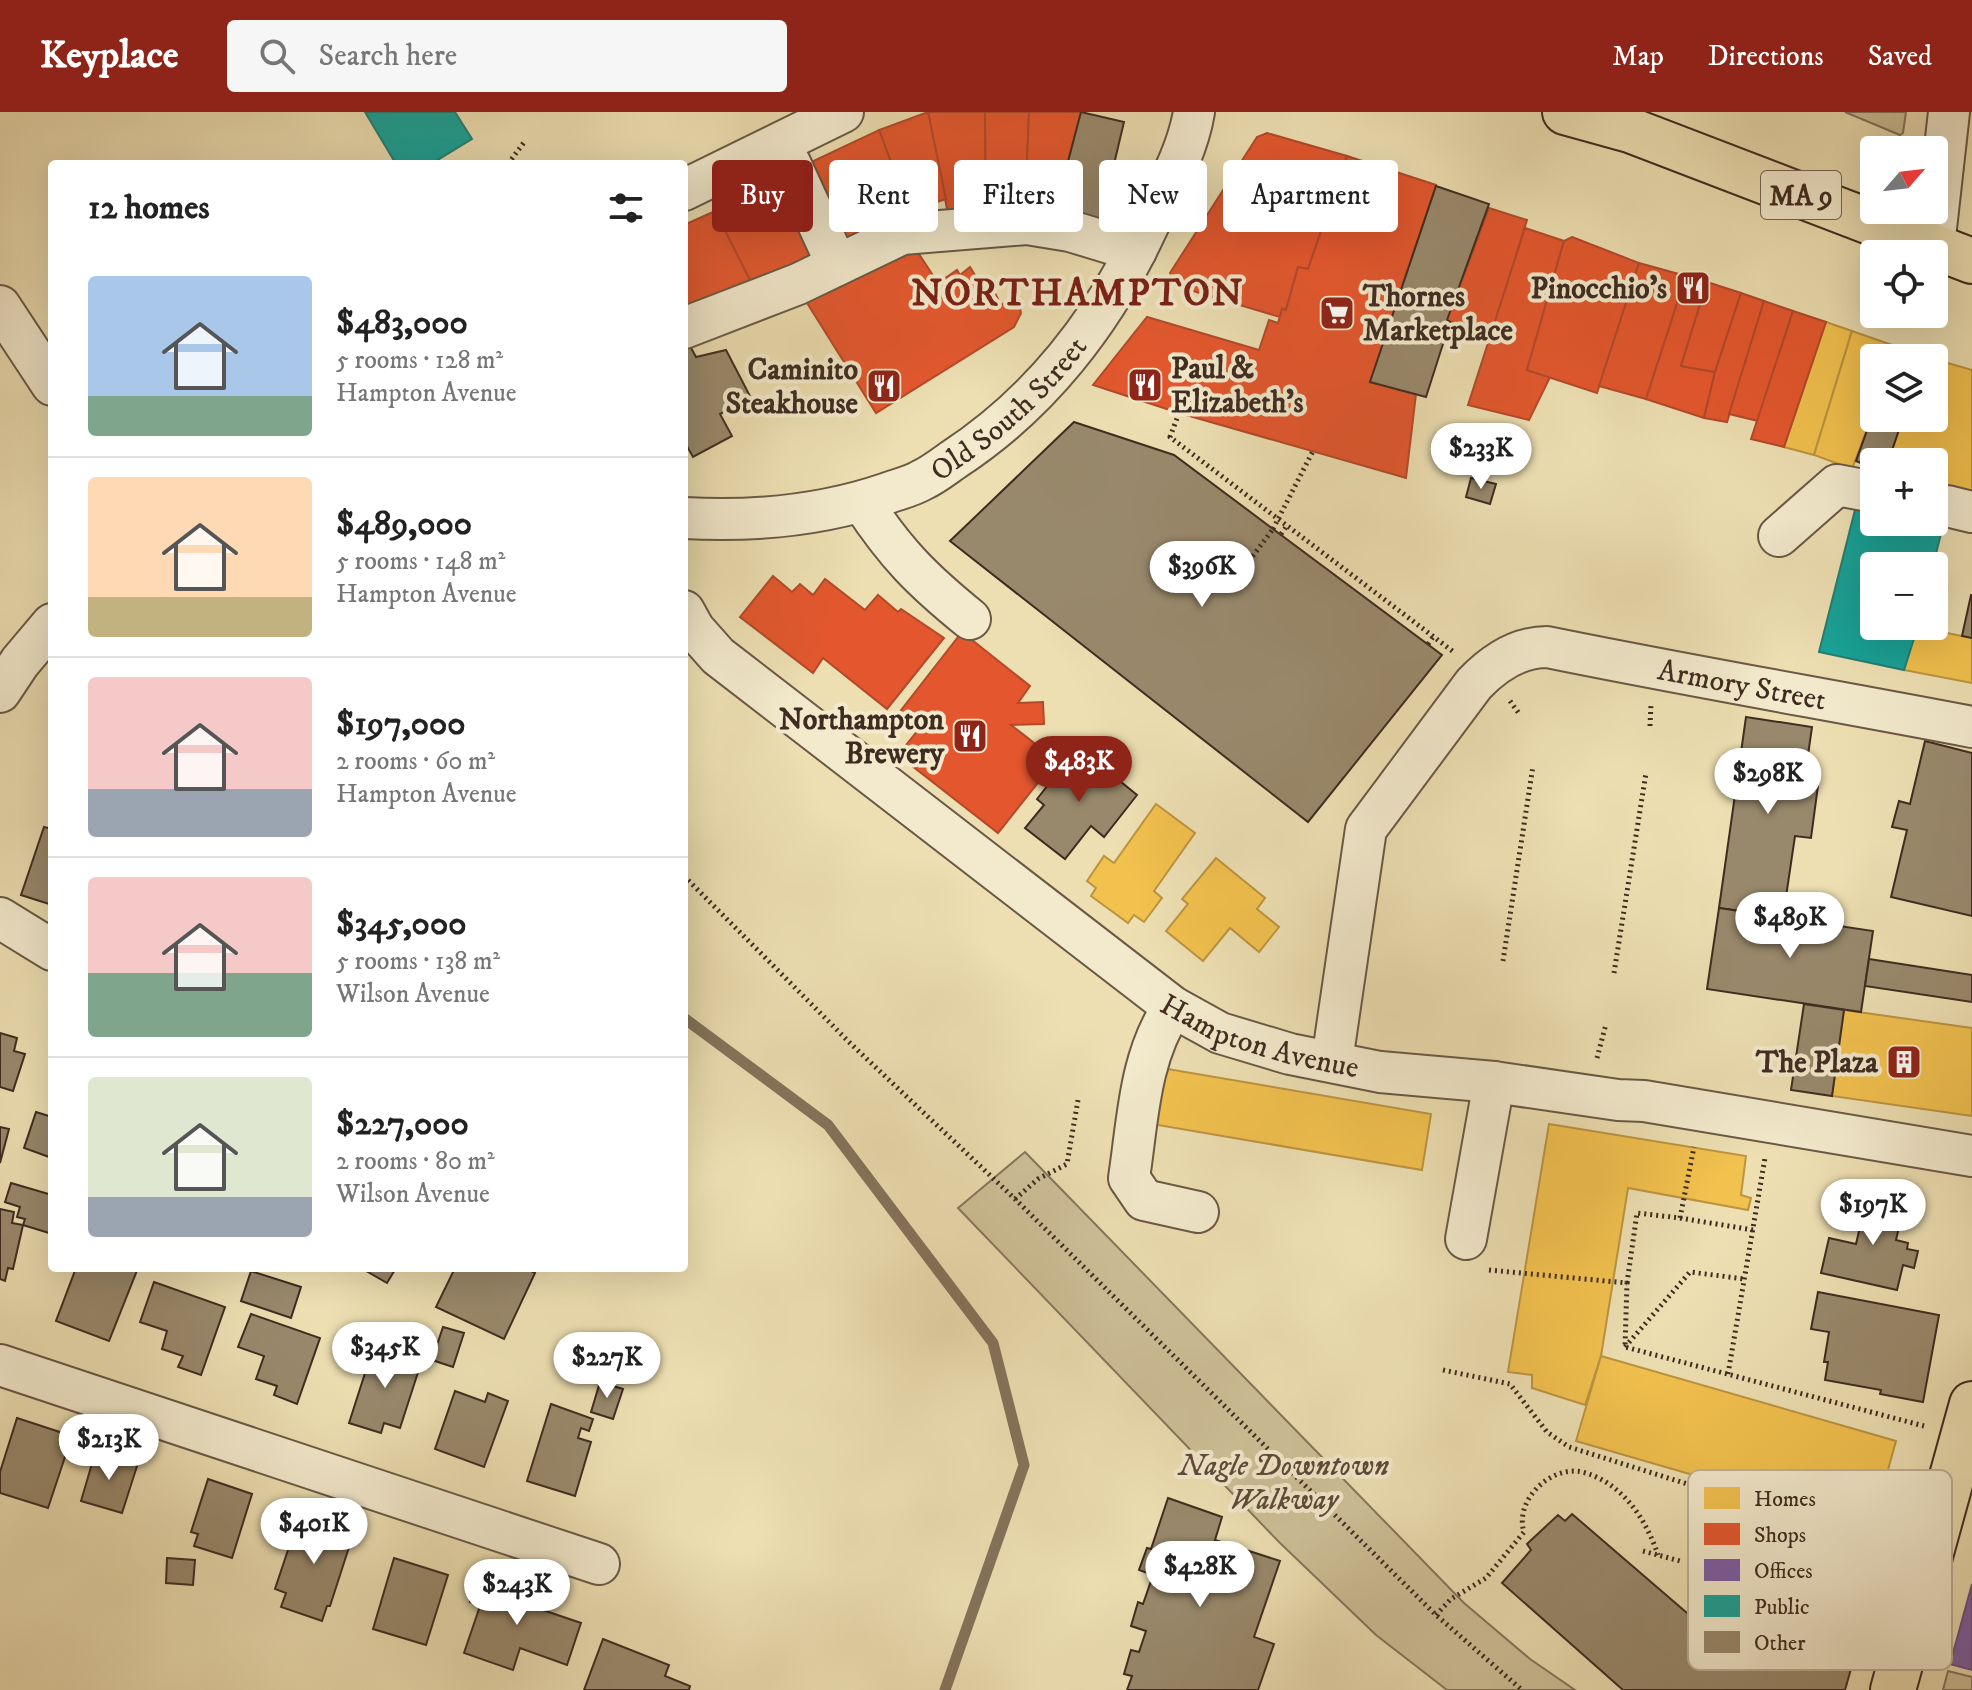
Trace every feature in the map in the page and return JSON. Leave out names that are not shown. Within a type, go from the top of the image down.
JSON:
[{"type":"main road","name":"MA 9","points":[[1565,112],[1632,121],[1953,254]]},
{"type":"main road","points":[[1952,1502],[1964,1466],[1972,1404]]},
{"type":"main road","points":[[1893,1690],[1899,1670]]},
{"type":"street","points":[[688,188],[843,112]]},
{"type":"street","name":"Old South Street","points":[[688,518],[755,520],[827,511],[862,502],[922,481],[988,438],[1040,389],[1094,324],[1136,251],[1189,138],[1194,112]]},
{"type":"street","points":[[1949,112],[1953,254]]},
{"type":"street","points":[[813,213],[837,265]]},
{"type":"street","points":[[688,326],[798,284],[902,234],[1027,224],[1070,231],[1136,251]]},
{"type":"street","points":[[0,306],[45,358]]},
{"type":"street","points":[[1779,536],[1837,485],[1860,489]]},
{"type":"street","points":[[862,502],[892,547],[912,569],[970,619]]},
{"type":"street","name":"Hampton Avenue","points":[[688,618],[718,656],[1173,1007],[1204,1025],[1243,1041],[1290,1054],[1380,1072],[1494,1082],[1644,1101],[1972,1156]]},
{"type":"street","points":[[0,692],[48,629]]},
{"type":"street","name":"Armory Street","points":[[1514,672],[1534,647],[1547,647],[1972,727]]},
{"type":"street","points":[[1332,1061],[1366,829],[1474,684],[1492,668],[1514,672]]},
{"type":"street","points":[[0,918],[48,948]]},
{"type":"street","points":[[1173,1007],[1158,1029],[1147,1060],[1129,1178],[1144,1200],[1198,1212]]},
{"type":"street","points":[[1471,1254],[1494,1082]]},
{"type":"street","points":[[0,1365],[599,1564]]},
{"type":"path","points":[[511,160],[525,141]]},
{"type":"path","points":[[1179,413],[1170,437],[1458,657]]},
{"type":"path","points":[[1249,561],[1273,529],[1313,451]]},
{"type":"path","points":[[1281,534],[1286,527]]},
{"type":"path","points":[[1428,644],[1433,637]]},
{"type":"path","points":[[1507,698],[1514,672]]},
{"type":"path","points":[[1650,726],[1651,697]]},
{"type":"path","points":[[1503,961],[1533,766]]},
{"type":"path","points":[[1614,973],[1646,773]]},
{"type":"path","points":[[688,880],[851,1044],[1015,1199],[1436,1615],[1522,1690]]},
{"type":"path","points":[[1595,1068],[1606,1024]]},
{"type":"path","points":[[1015,1199],[1038,1179],[1067,1164],[1078,1100]]},
{"type":"path","points":[[1680,1218],[1695,1139]]},
{"type":"path","points":[[1728,1374],[1767,1149]]},
{"type":"path","points":[[1625,1347],[1627,1283],[1637,1213],[1753,1230]]},
{"type":"path","points":[[1471,1254],[1627,1283]]},
{"type":"path","points":[[1625,1347],[1690,1272],[1745,1279]]},
{"type":"path","points":[[1625,1347],[1924,1426]]},
{"type":"path","points":[[1443,1370],[1510,1384],[1547,1432],[1569,1447],[1688,1484]]},
{"type":"path","points":[[1436,1615],[1451,1599],[1486,1578],[1524,1532],[1521,1510],[1530,1495],[1541,1484],[1561,1474],[1580,1471],[1623,1494],[1652,1536],[1658,1555]]},
{"type":"green space","points":[[1845,112],[1906,112],[1903,133],[1900,135]]},
{"type":"green space","name":"Nagle Downtown Walkway","points":[[1025,1152],[1464,1603],[1530,1659],[1575,1690],[1447,1690],[1376,1635],[1279,1542],[958,1208]]},
{"type":"green space","points":[[1948,1671],[1972,1677],[1972,1690],[1943,1690]]},
{"type":"building: Homes","points":[[1826,322],[1852,331],[1814,455],[1784,447]]},
{"type":"building: Homes","points":[[1852,331],[1889,344],[1860,344],[1860,432],[1866,432],[1852,469],[1814,455]]},
{"type":"building: Homes","points":[[1948,363],[1972,370],[1972,494],[1948,488],[1948,448],[1893,448],[1898,432],[1948,432]]},
{"type":"building: Homes","points":[[1948,633],[1972,638],[1972,683],[1904,670],[1913,640],[1948,640]]},
{"type":"building: Homes","points":[[1156,804],[1195,833],[1154,891],[1162,898],[1144,922],[1134,915],[1128,923],[1091,896],[1096,888],[1087,881],[1104,856],[1114,863]]},
{"type":"building: Homes","points":[[1216,858],[1265,898],[1257,909],[1279,927],[1259,952],[1230,928],[1203,961],[1166,931],[1188,904],[1182,899]]},
{"type":"building: Homes","name":"The Plaza","points":[[1844,1010],[1972,1028],[1972,1116],[1832,1096]]},
{"type":"building: Homes","points":[[1156,1067],[1431,1114],[1422,1170],[1146,1123]]},
{"type":"building: Homes","points":[[1549,1124],[1746,1156],[1741,1195],[1751,1198],[1748,1210],[1628,1188],[1601,1356],[1585,1405],[1532,1388],[1532,1375],[1508,1372]]},
{"type":"building: Homes","points":[[1601,1356],[1896,1441],[1888,1470],[1688,1470],[1688,1474],[1576,1441]]},
{"type":"building: Shops","points":[[928,112],[985,112],[985,160],[954,160],[954,214],[948,214]]},
{"type":"building: Shops","points":[[928,112],[938,160],[890,160],[879,130]]},
{"type":"building: Shops","points":[[985,112],[1029,112],[1027,160],[985,160]]},
{"type":"building: Shops","points":[[1029,112],[1081,112],[1068,160],[1027,160]]},
{"type":"building: Shops","points":[[879,130],[890,160],[829,160],[829,226],[813,185],[813,161]]},
{"type":"building: Shops","points":[[1267,133],[1347,156],[1346,160],[1242,160],[1257,137]]},
{"type":"building: Shops","points":[[938,160],[946,199],[938,202]]},
{"type":"building: Shops","name":"Thornes Marketplace","points":[[1398,173],[1436,185],[1370,382],[1416,394],[1406,478],[1093,385],[1147,317],[1259,350],[1269,320],[1278,323],[1282,309],[1286,310],[1298,267],[1308,269],[1321,232],[1398,232]]},
{"type":"building: Shops","points":[[1223,190],[1223,232],[1321,232],[1308,269],[1298,267],[1286,310],[1282,309],[1280,317],[1176,286],[1170,273],[1196,232],[1207,232],[1207,215]]},
{"type":"building: Shops","points":[[1489,208],[1527,220],[1490,339],[1447,320]]},
{"type":"building: Shops","points":[[712,212],[712,232],[726,232],[754,288],[688,312],[688,223]]},
{"type":"building: Shops","points":[[1525,228],[1564,241],[1527,370],[1550,377],[1529,420],[1468,405]]},
{"type":"building: Shops","points":[[726,232],[809,232],[824,263],[754,288]]},
{"type":"building: Shops","points":[[831,232],[863,232],[836,244]]},
{"type":"building: Shops","points":[[1572,237],[1639,263],[1597,393],[1527,370],[1564,241]]},
{"type":"building: Shops","points":[[915,248],[938,283],[957,270],[960,275],[970,267],[981,285],[989,281],[1001,305],[1004,303],[1008,309],[1019,303],[1021,313],[1014,327],[876,413],[802,295]]},
{"type":"building: Shops","points":[[1639,263],[1686,276],[1646,399],[1599,386]]},
{"type":"building: Shops","points":[[1686,276],[1707,282],[1681,366],[1715,372],[1704,418],[1646,399]]},
{"type":"building: Shops","points":[[1707,282],[1741,293],[1715,372],[1681,366]]},
{"type":"building: Shops","points":[[1741,293],[1764,301],[1727,422],[1704,418],[1715,372]]},
{"type":"building: Shops","points":[[1764,301],[1793,311],[1758,421],[1729,414]]},
{"type":"building: Shops","points":[[1793,311],[1826,322],[1784,447],[1751,439]]},
{"type":"building: Shops","points":[[773,576],[792,592],[800,584],[813,595],[825,579],[865,610],[878,595],[898,612],[901,609],[944,638],[887,709],[823,658],[813,673],[740,617]]},
{"type":"building: Shops","points":[[962,632],[1030,686],[1018,703],[1043,702],[1044,724],[1011,725],[1056,760],[998,833],[898,755],[918,730],[898,714]]},
{"type":"building: Offices","points":[[1972,1584],[1972,1670],[1952,1665]]},
{"type":"building: Public","points":[[365,112],[455,112],[472,139],[438,160],[394,160]]},
{"type":"building: Public","points":[[1860,501],[1860,536],[1940,536],[1936,552],[1860,552],[1860,640],[1914,640],[1904,670],[1819,652],[1857,502]]},
{"type":"building: Other","points":[[1081,112],[1124,122],[1115,160],[1099,160],[1099,223],[1083,220],[1083,160],[1068,160]]},
{"type":"building: Other","points":[[1436,186],[1489,204],[1447,320],[1450,322],[1426,397],[1370,382]]},
{"type":"building: Other","points":[[688,347],[696,357],[726,350],[751,398],[720,414],[732,436],[693,457],[688,448]]},
{"type":"building: Other","points":[[1074,422],[1174,455],[1442,655],[1308,822],[950,541]]},
{"type":"building: Other","points":[[1866,432],[1898,432],[1893,448],[1861,448]]},
{"type":"building: Other","points":[[1471,478],[1496,484],[1490,504],[1466,497]]},
{"type":"building: Other","points":[[1972,595],[1972,638],[1962,636]]},
{"type":"building: Other","points":[[1746,717],[1812,727],[1805,776],[1819,778],[1811,838],[1795,836],[1783,917],[1719,908]]},
{"type":"building: Other","points":[[1925,741],[1972,753],[1972,916],[1891,897],[1907,830],[1892,827],[1899,801],[1910,804]]},
{"type":"building: Other","points":[[1078,747],[1137,795],[1104,837],[1091,826],[1065,859],[1025,828],[1044,805],[1037,799]]},
{"type":"building: Other","points":[[44,827],[48,828],[48,904],[21,895]]},
{"type":"building: Other","points":[[1719,908],[1873,931],[1861,1012],[1707,989]]},
{"type":"building: Other","points":[[1869,959],[1972,975],[1972,1002],[1865,986]]},
{"type":"building: Other","points":[[1804,1004],[1844,1010],[1832,1096],[1791,1090]]},
{"type":"building: Other","points":[[0,1033],[17,1038],[14,1051],[25,1054],[13,1091],[0,1087]]},
{"type":"building: Other","points":[[36,1112],[48,1116],[48,1157],[24,1148]]},
{"type":"building: Other","points":[[0,1127],[9,1129],[0,1163]]},
{"type":"building: Other","points":[[11,1183],[48,1194],[48,1233],[23,1225],[25,1219],[17,1217],[20,1207],[5,1202]]},
{"type":"building: Other","points":[[1868,1193],[1905,1201],[1896,1240],[1908,1243],[1907,1249],[1918,1251],[1914,1268],[1903,1265],[1897,1290],[1821,1273],[1829,1238],[1856,1244]]},
{"type":"building: Other","points":[[0,1209],[14,1212],[12,1223],[23,1225],[13,1269],[8,1268],[5,1281],[0,1279]]},
{"type":"building: Other","points":[[74,1272],[136,1272],[109,1341],[56,1321]]},
{"type":"building: Other","points":[[251,1272],[301,1287],[291,1318],[241,1301]]},
{"type":"building: Other","points":[[368,1272],[394,1272],[387,1283]]},
{"type":"building: Other","points":[[453,1272],[535,1273],[504,1339],[436,1307]]},
{"type":"building: Other","points":[[154,1282],[225,1307],[201,1375],[178,1367],[183,1356],[162,1349],[167,1331],[140,1322]]},
{"type":"building: Other","points":[[1818,1292],[1939,1315],[1923,1402],[1880,1394],[1881,1390],[1825,1380],[1828,1362],[1824,1362],[1829,1332],[1811,1329]]},
{"type":"building: Other","points":[[251,1314],[320,1338],[297,1404],[274,1395],[277,1386],[256,1379],[264,1356],[238,1347]]},
{"type":"building: Other","points":[[443,1327],[464,1333],[453,1367],[432,1360]]},
{"type":"building: Other","points":[[374,1345],[422,1360],[400,1428],[384,1423],[381,1433],[349,1423]]},
{"type":"building: Other","points":[[600,1382],[623,1389],[613,1419],[591,1412]]},
{"type":"building: Other","points":[[455,1391],[485,1402],[488,1393],[508,1401],[484,1467],[435,1449]]},
{"type":"building: Other","points":[[551,1404],[593,1419],[589,1431],[581,1428],[578,1438],[591,1442],[575,1496],[527,1481]]},
{"type":"building: Other","points":[[17,1418],[72,1436],[48,1508],[0,1493],[0,1472]]},
{"type":"building: Other","points":[[96,1450],[138,1463],[122,1513],[81,1501]]},
{"type":"building: Other","points":[[208,1479],[252,1494],[232,1558],[194,1546],[198,1534],[191,1532]]},
{"type":"building: Other","points":[[1168,1498],[1222,1517],[1215,1540],[1280,1561],[1254,1637],[1274,1644],[1258,1690],[1127,1690],[1132,1676],[1124,1674],[1131,1650],[1139,1652],[1146,1631],[1131,1626],[1138,1602],[1143,1604],[1153,1575],[1139,1570],[1147,1548],[1151,1549]]},
{"type":"building: Other","points":[[313,1512],[346,1523],[342,1535],[352,1538],[330,1606],[327,1606],[322,1621],[281,1607],[286,1593],[275,1589],[298,1520],[309,1524]]},
{"type":"building: Other","points":[[1572,1514],[1688,1614],[1688,1670],[1851,1670],[1845,1690],[1623,1690],[1502,1583],[1531,1550],[1527,1544],[1558,1515],[1565,1521]]},
{"type":"building: Other","points":[[167,1558],[195,1560],[193,1585],[166,1583]]},
{"type":"building: Other","points":[[394,1558],[448,1575],[426,1645],[373,1629]]},
{"type":"building: Other","points":[[478,1577],[540,1598],[537,1608],[581,1623],[567,1665],[520,1648],[513,1670],[464,1653],[480,1606],[470,1602]]},
{"type":"building: Other","points":[[603,1639],[669,1665],[665,1676],[690,1686],[689,1690],[584,1690]]},
{"type":"waterway","points":[[688,1021],[828,1125],[993,1343],[1024,1465],[945,1690]]},
{"type":"place","name":"Pinocchio's","points":[[1693,288]]},
{"type":"place","name":"Thornes Marketplace","points":[[1337,313]]},
{"type":"place","name":"Paul & Elizabeth's","points":[[1145,385]]},
{"type":"place","name":"Caminito Steakhouse","points":[[884,386]]},
{"type":"place","name":"Northampton Brewery","points":[[970,736]]},
{"type":"place","name":"The Plaza","points":[[1904,1062]]},
{"type":"district","name":"NORTHAMPTON","points":[[1078,292]]}]
